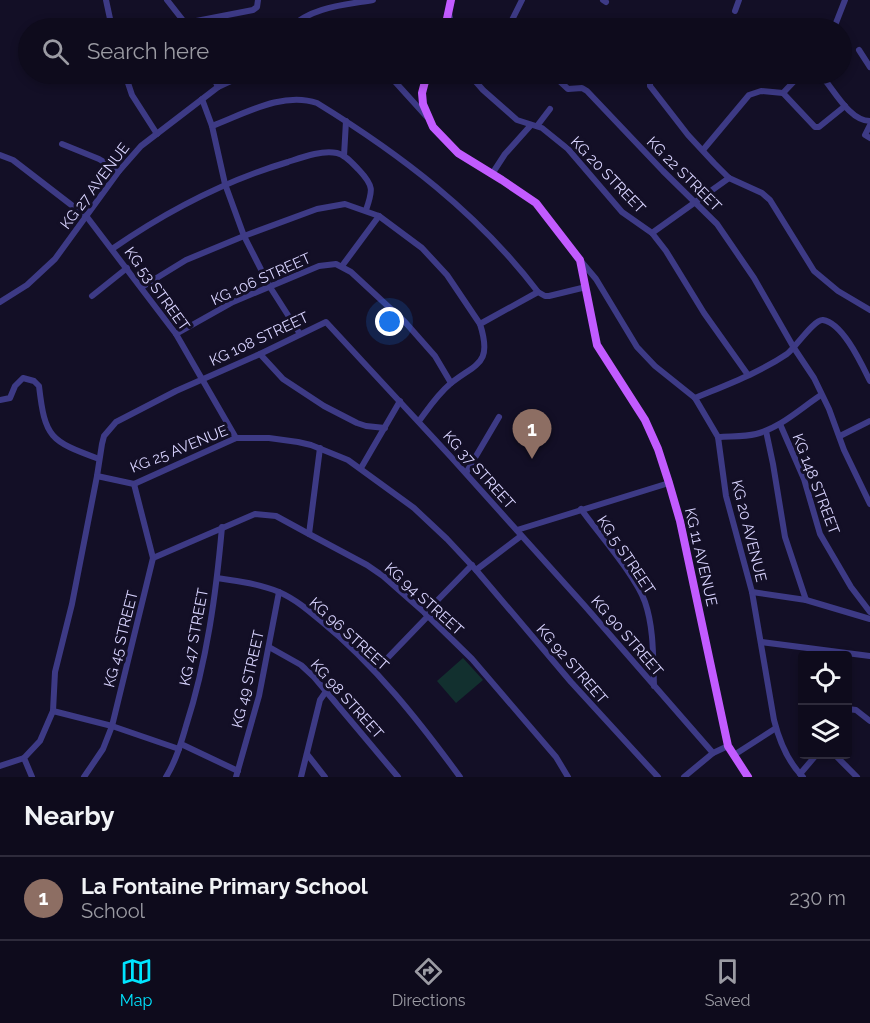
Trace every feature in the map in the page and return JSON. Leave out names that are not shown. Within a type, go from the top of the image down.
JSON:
[{"type":"main road","points":[[448,18],[451,0]]},
{"type":"main road","points":[[424,84],[422,93],[427,116],[433,128],[458,153],[536,203],[580,260]]},
{"type":"main road","name":"KG 11 AVENUE","points":[[580,260],[595,338],[602,353],[645,420],[658,449],[680,520],[728,746],[748,777]]},
{"type":"street","points":[[106,0],[110,18]]},
{"type":"street","points":[[167,0],[182,18]]},
{"type":"street","points":[[220,18],[253,10],[257,7],[258,0]]},
{"type":"street","points":[[304,18],[327,9],[373,0]]},
{"type":"street","points":[[513,18],[522,0]]},
{"type":"street","points":[[735,11],[739,0]]},
{"type":"street","points":[[838,18],[846,0]]},
{"type":"street","points":[[449,12],[450,18]]},
{"type":"street","points":[[859,50],[870,67]]},
{"type":"street","points":[[128,84],[132,95],[157,134]]},
{"type":"street","name":"KG 27 AVENUE","points":[[0,302],[42,272],[136,151],[224,84]]},
{"type":"street","points":[[397,84],[427,116]]},
{"type":"street","name":"KG 20 STREET","points":[[478,84],[517,120],[547,131],[568,149],[622,212],[652,233],[748,375]]},
{"type":"street","name":"KG 22 STREET","points":[[563,84],[568,89],[582,88],[587,91],[670,179],[697,202],[717,224],[754,278],[814,378],[844,450],[870,504]]},
{"type":"street","points":[[650,84],[688,135],[714,164],[729,177],[762,193],[770,200],[814,271],[838,291],[870,310]]},
{"type":"street","points":[[783,93],[792,84]]},
{"type":"street","points":[[828,84],[857,118],[870,123],[864,135],[870,138]]},
{"type":"street","points":[[703,150],[749,95],[761,91],[783,93],[817,128],[845,106]]},
{"type":"street","points":[[202,99],[212,126],[225,184],[244,236],[270,287],[300,334]]},
{"type":"street","points":[[212,126],[276,102],[307,99],[317,103],[391,152],[473,218],[512,259],[538,292],[549,296],[586,287]]},
{"type":"street","points":[[492,174],[505,154],[550,110]]},
{"type":"street","points":[[345,156],[346,121]]},
{"type":"street","points":[[62,144],[99,159],[119,171]]},
{"type":"street","points":[[112,249],[173,210],[225,184],[297,159],[328,153],[345,156],[369,180],[372,187],[366,210]]},
{"type":"street","name":"KG 53 STREET","points":[[0,154],[13,160],[87,217],[176,334],[236,438]]},
{"type":"street","points":[[652,233],[729,177]]},
{"type":"street","points":[[142,287],[186,260],[244,236],[337,204],[352,205],[379,216],[422,248],[437,263],[467,303],[480,324],[486,346],[476,367],[451,383],[419,421],[400,401],[361,468]]},
{"type":"street","points":[[379,216],[342,266],[420,337],[435,356],[451,383]]},
{"type":"street","name":"KG 20 AVENUE","points":[[580,260],[596,279],[637,347],[655,366],[695,398],[718,437],[730,516],[752,592],[776,728],[786,753],[801,775]]},
{"type":"street","name":"KG 106 STREET","points":[[176,334],[234,302],[319,266],[336,264],[342,266]]},
{"type":"street","points":[[92,296],[127,268]]},
{"type":"street","points":[[480,324],[538,292]]},
{"type":"street","points":[[695,398],[765,368],[794,348],[818,321],[825,321],[851,343],[870,381]]},
{"type":"street","name":"KG 108 STREET","points":[[97,476],[104,436],[116,422],[202,379],[326,322],[400,401]]},
{"type":"street","points":[[260,354],[283,379],[324,406],[357,423],[385,428]]},
{"type":"street","points":[[0,400],[10,398],[15,386],[23,378],[34,381],[39,386],[44,422],[51,434],[70,448],[99,459]]},
{"type":"street","points":[[718,437],[766,431],[780,424],[821,395]]},
{"type":"street","points":[[466,473],[500,417]]},
{"type":"street","name":"KG 37 STREET","points":[[419,421],[519,533]]},
{"type":"street","points":[[840,436],[870,422]]},
{"type":"street","name":"KG 148 STREET","points":[[780,424],[804,478],[820,534],[851,586],[870,612]]},
{"type":"street","points":[[766,431],[785,537],[806,600]]},
{"type":"street","name":"KG 25 AVENUE","points":[[97,476],[134,484],[236,438],[288,440],[341,456],[361,468]]},
{"type":"street","points":[[309,534],[320,448]]},
{"type":"street","name":"KG 92 STREET","points":[[361,468],[430,521],[658,777]]},
{"type":"street","points":[[0,766],[24,758],[40,741],[53,711],[56,672],[97,476]]},
{"type":"street","name":"KG 5 STREET","points":[[376,670],[474,568],[519,533],[581,509],[669,483]]},
{"type":"street","points":[[134,484],[153,558]]},
{"type":"street","name":"KG 5 STREET","points":[[581,509],[628,572],[645,602],[651,630],[654,687]]},
{"type":"street","name":"KG 94 STREET","points":[[153,558],[255,514],[276,516],[375,571],[427,615],[479,668],[552,752],[568,777]]},
{"type":"street","name":"KG 47 STREET","points":[[166,777],[180,746],[201,674],[217,578],[222,527]]},
{"type":"street","name":"KG 90 STREET","points":[[519,533],[585,605],[713,753]]},
{"type":"street","name":"KG 45 STREET","points":[[84,777],[103,749],[112,726],[153,558]]},
{"type":"street","name":"KG 96 STREET","points":[[217,578],[254,584],[279,592],[298,603],[327,626],[376,670],[460,777]]},
{"type":"street","name":"KG 49 STREET","points":[[237,774],[259,696],[279,592]]},
{"type":"street","points":[[752,592],[806,600],[870,619]]},
{"type":"street","points":[[761,642],[820,651]]},
{"type":"street","name":"KG 98 STREET","points":[[269,647],[301,665],[327,690],[398,777]]},
{"type":"street","points":[[852,654],[870,656]]},
{"type":"street","points":[[301,777],[320,700],[327,690]]},
{"type":"street","points":[[852,710],[870,721]]},
{"type":"street","points":[[53,711],[180,746],[237,774]]},
{"type":"street","points":[[734,755],[776,728]]},
{"type":"street","points":[[684,777],[713,753],[728,746]]},
{"type":"street","points":[[307,754],[325,777]]},
{"type":"street","points":[[24,758],[32,777]]},
{"type":"street","points":[[801,775],[813,759]]},
{"type":"street","points":[[839,759],[857,777]]},
{"type":"green space","points":[[463,658],[483,680],[456,703],[437,681]]},
{"type":"place","name":"La Fontaine Primary School","points":[[532,459]]}]
